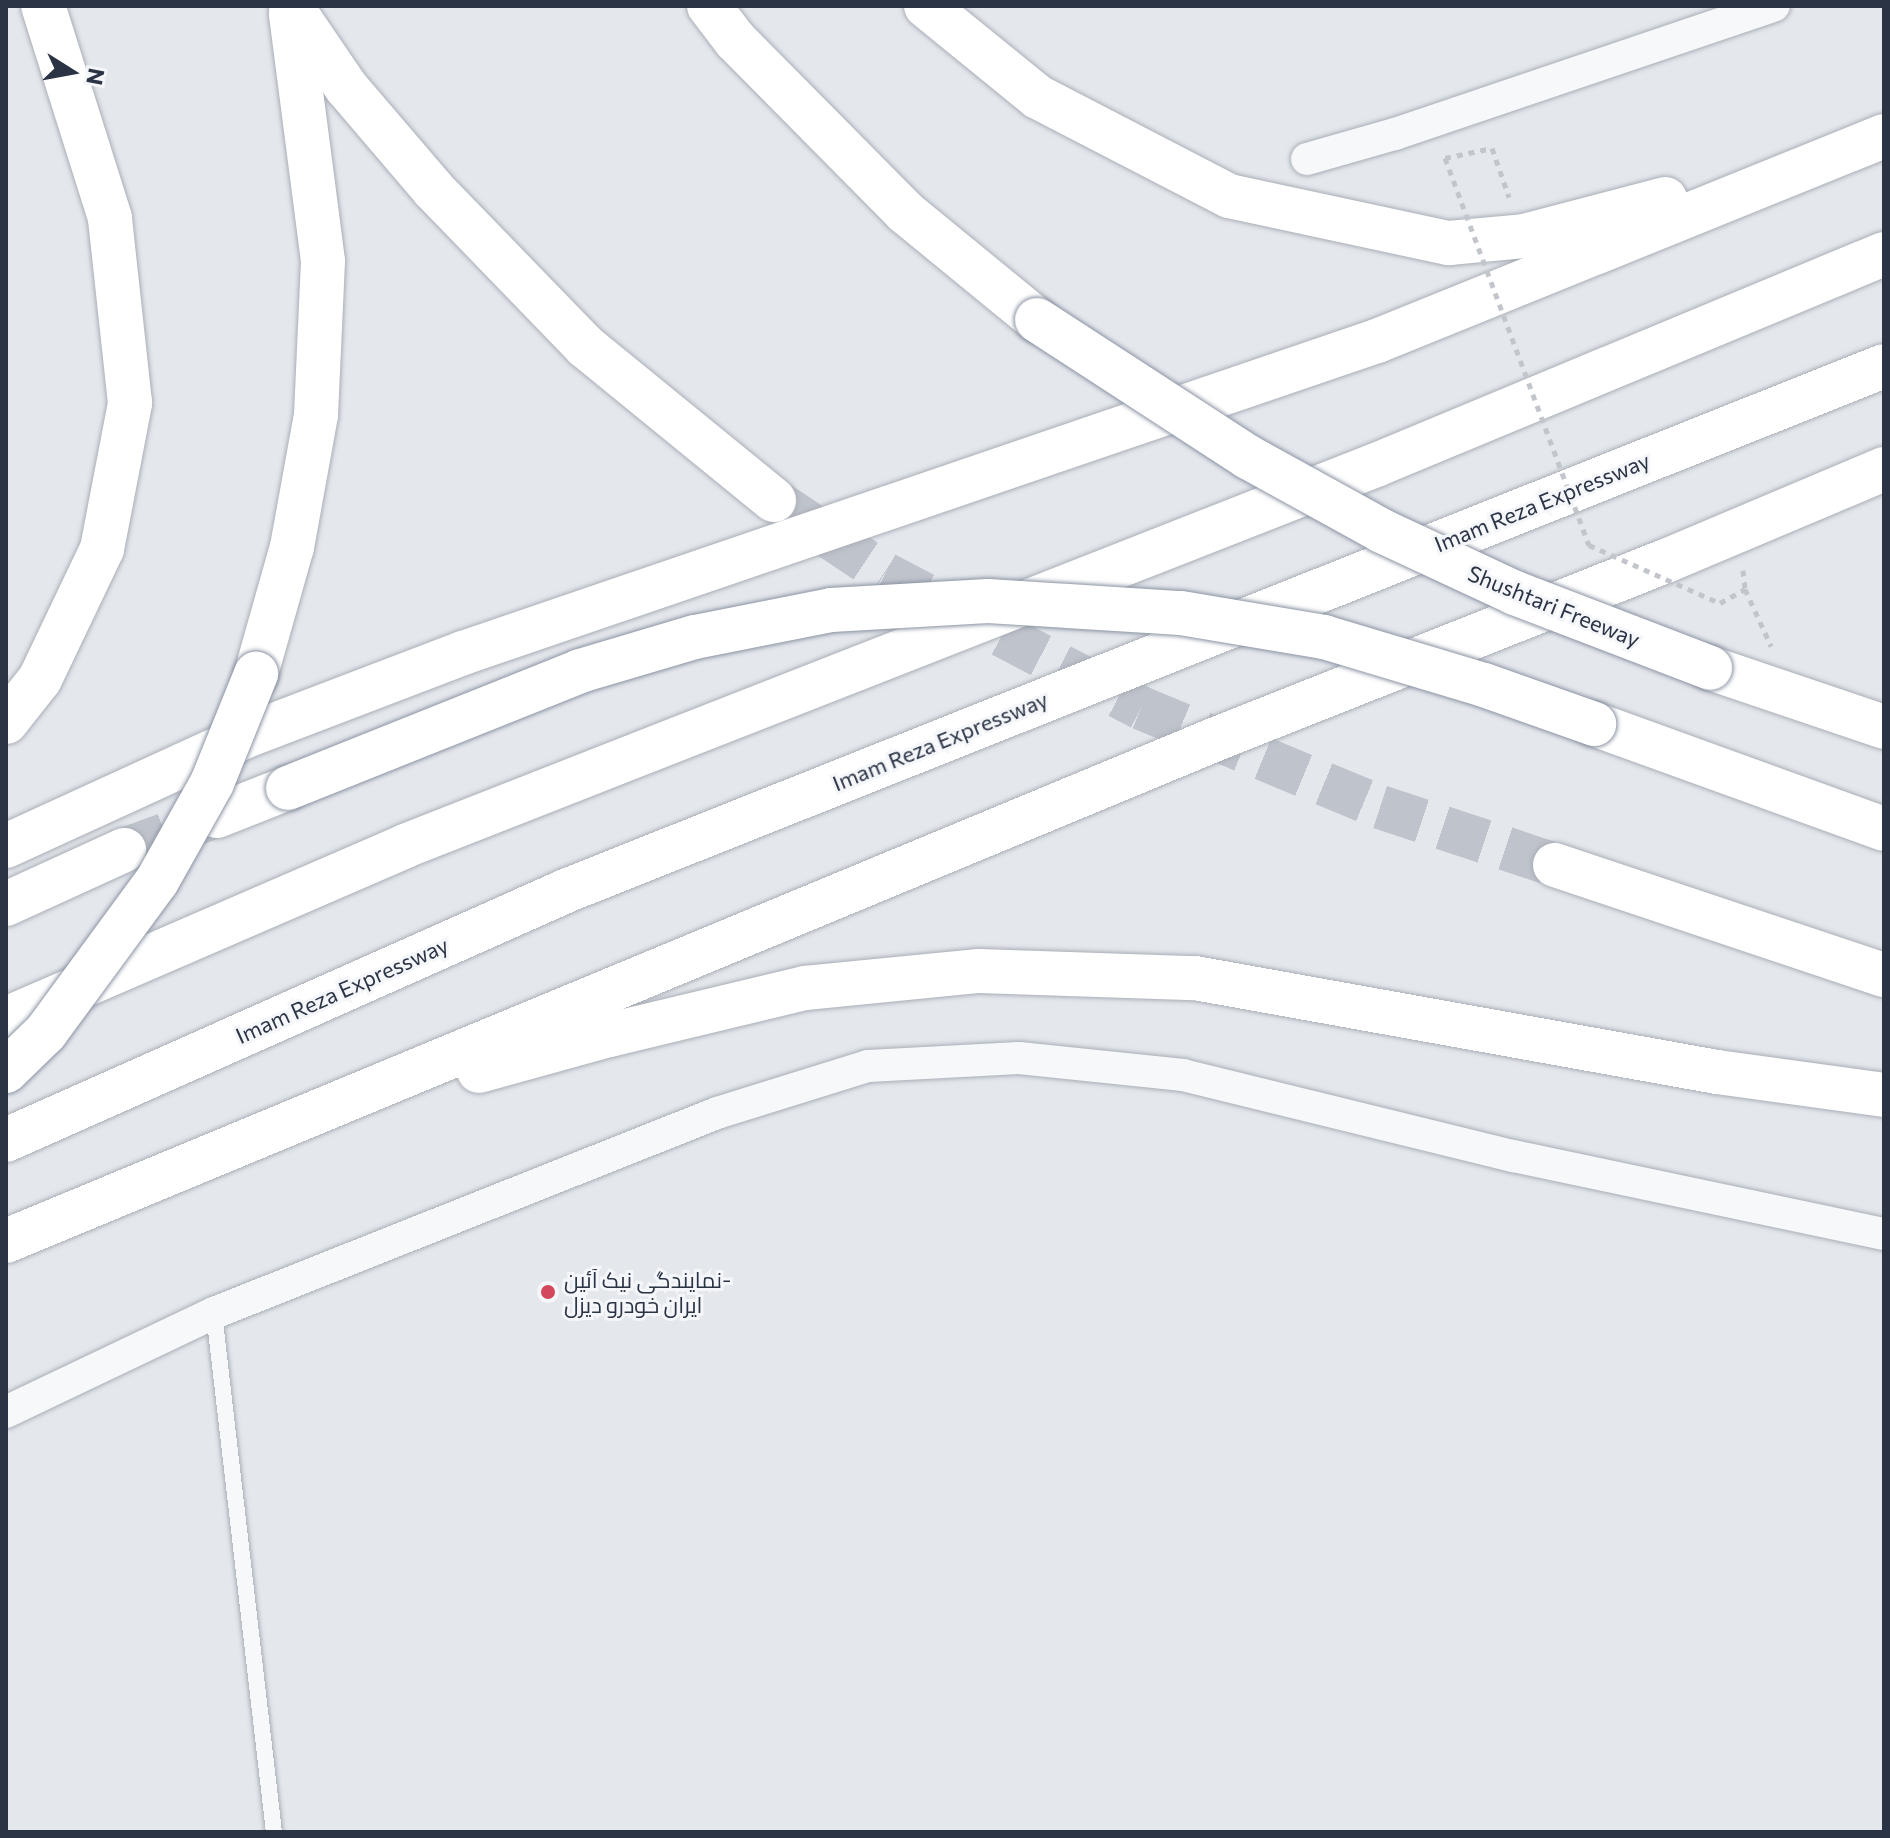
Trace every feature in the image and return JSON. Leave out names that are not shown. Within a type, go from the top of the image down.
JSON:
[{"type":"highway","points":[[6,722],[40,679],[102,549],[130,403],[110,218],[43,6]]},
{"type":"highway","points":[[291,6],[346,87],[433,189],[585,346],[774,500]]},
{"type":"highway","points":[[6,1071],[46,1032],[157,881],[212,783],[256,674],[292,547],[316,415],[323,261],[291,6]]},
{"type":"highway","name":"Shushtari Freeway","points":[[709,6],[735,40],[905,212],[1037,320],[1248,457],[1382,531],[1515,593],[1710,668],[1884,727]]},
{"type":"highway","points":[[926,6],[1038,97],[1229,196],[1449,243],[1524,236],[1842,153]]},
{"type":"highway","points":[[6,846],[251,734],[463,653],[1377,341],[1884,136]]},
{"type":"highway","points":[[10,1018],[405,846],[1376,465],[1884,254]]},
{"type":"highway","name":"Imam Reza Expressway","points":[[6,1140],[568,890],[1884,366]]},
{"type":"highway","points":[[6,1241],[45,1222],[292,1123],[1230,733],[1666,561],[1884,469]]},
{"type":"highway","points":[[217,816],[580,671],[695,637],[831,610],[988,601],[1181,613],[1324,637],[1484,685],[1884,829]]},
{"type":"highway","points":[[6,904],[124,850]]},
{"type":"highway","points":[[1555,865],[1884,975]]},
{"type":"highway","points":[[292,1123],[609,1035],[805,988],[979,971],[1195,978],[1420,1016],[1717,1072],[1884,1095]]},
{"type":"street","points":[[1307,159],[1395,134],[1774,6]]},
{"type":"street","points":[[6,1412],[214,1313],[717,1113],[868,1066],[1019,1058],[1183,1075],[1528,1159],[1884,1234]]},
{"type":"street","points":[[6,1253],[45,1222]]},
{"type":"lane","points":[[214,1313],[274,1832]]},
{"type":"path","points":[[1524,236],[1492,148],[1445,158],[1589,545],[1720,603],[1745,589],[1773,652]]},
{"type":"tunnel","points":[[774,500],[885,574],[1141,708],[1380,807],[1555,865]]},
{"type":"tunnel","points":[[124,850],[211,818]]},
{"type":"place","name":"نمایندگی نیک آئین- ایران خودرو دیزل","points":[[548,1292]]}]
